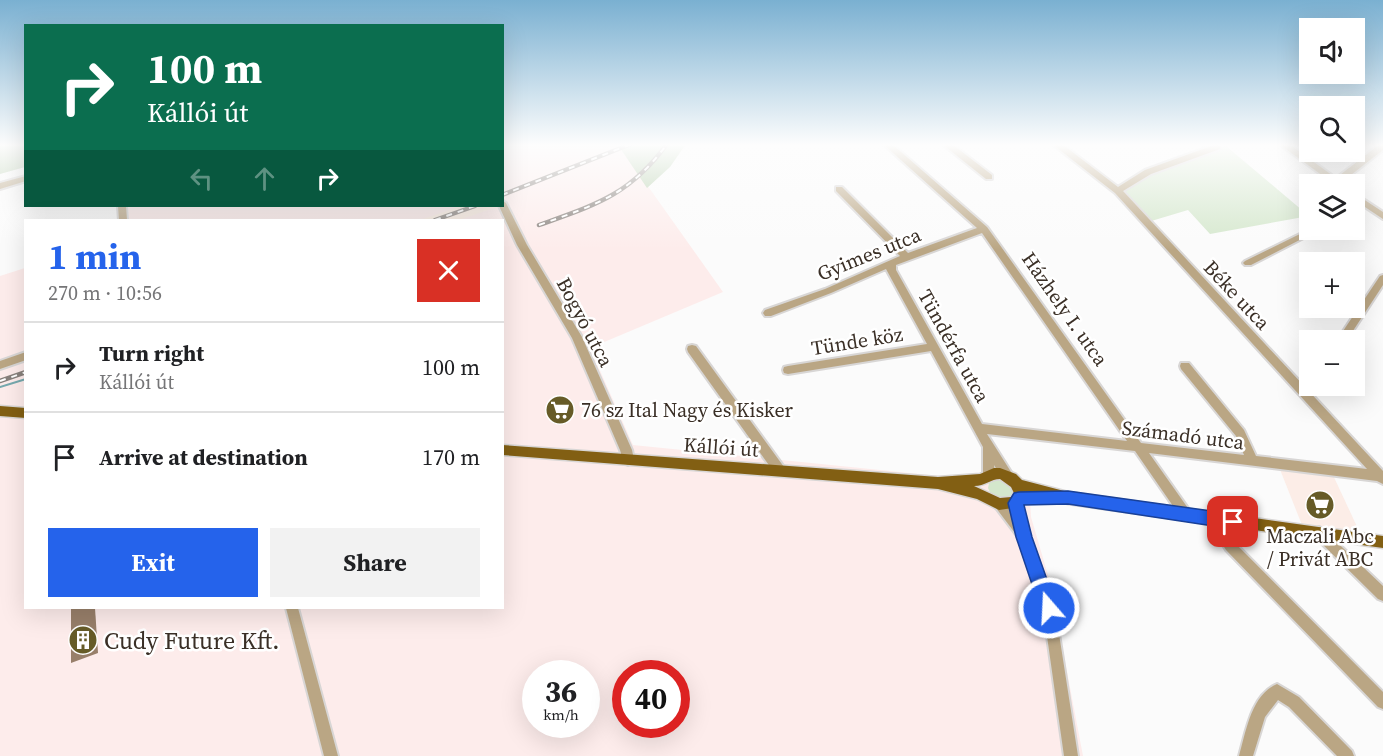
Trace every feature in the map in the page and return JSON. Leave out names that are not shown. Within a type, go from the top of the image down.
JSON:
[{"type":"main road","points":[[0,411],[24,413]]},
{"type":"main road","name":"Kállói út","points":[[504,450],[938,483],[1007,475]]},
{"type":"main road","points":[[1007,475],[1018,495]]},
{"type":"main road","points":[[986,477],[984,492],[994,501]]},
{"type":"main road","name":"Kállói út","points":[[938,483],[994,501],[1018,495],[1068,498],[1383,542]]},
{"type":"street","points":[[0,186],[22,179]]},
{"type":"street","name":"Házhely I. utca","points":[[926,179],[984,229],[1186,515]]},
{"type":"street","name":"Béke utca","points":[[1103,179],[1118,191],[1166,246],[1299,387]]},
{"type":"street","points":[[1118,191],[1137,179]]},
{"type":"street","points":[[839,189],[906,256]]},
{"type":"street","points":[[1365,204],[1383,216]]},
{"type":"street","name":"Bogyó utca","points":[[504,207],[522,245],[577,337],[626,450],[628,460]]},
{"type":"street","name":"Gyimes utca","points":[[768,313],[906,256],[984,229]]},
{"type":"street","points":[[1248,263],[1299,238]]},
{"type":"street","name":"Tündérfa utca","points":[[891,264],[891,270],[932,347],[1007,475]]},
{"type":"street","points":[[1349,330],[1383,278]]},
{"type":"street","name":"Tünde köz","points":[[788,370],[932,347]]},
{"type":"street","points":[[692,349],[780,471]]},
{"type":"street","points":[[0,365],[24,357]]},
{"type":"street","points":[[1185,366],[1240,433],[1253,462]]},
{"type":"street","name":"Béke utca","points":[[1307,396],[1382,477]]},
{"type":"street","name":"Számadó utca","points":[[979,428],[1382,477]]},
{"type":"street","name":"Tündérfa utca","points":[[986,477],[988,445]]},
{"type":"street","points":[[1018,495],[1024,537],[1049,608],[1071,756]]},
{"type":"street","points":[[994,501],[1024,537]]},
{"type":"street","points":[[1212,519],[1230,546],[1383,702]]},
{"type":"street","points":[[1319,533],[1383,595]]},
{"type":"street","points":[[292,609],[331,756]]},
{"type":"street","points":[[1246,756],[1258,716],[1267,697],[1277,691],[1294,702],[1347,756]]},
{"type":"shaded area","points":[[504,179],[643,179],[723,292],[590,348],[633,445],[1029,485],[1031,517],[1050,582],[1083,756],[0,756],[0,276],[24,268],[24,609],[504,609],[504,219],[129,219],[128,207],[504,207]]},
{"type":"shaded area","points":[[458,207],[497,207],[462,219],[423,219]]},
{"type":"shaded area","points":[[1279,467],[1332,473],[1360,533],[1302,525]]},
{"type":"green space","points":[[641,179],[657,179],[647,188]]},
{"type":"green space","points":[[1142,179],[1265,179],[1299,208],[1299,218],[1210,234],[1188,210],[1148,222],[1123,192]]},
{"type":"green space","points":[[1005,478],[1016,493],[1007,501],[991,495],[988,488],[990,479]]},
{"type":"building","name":"Cudy Future Kft.","points":[[71,609],[95,609],[98,653],[71,663]]},
{"type":"waterway","points":[[0,387],[24,380]]},
{"type":"railway","points":[[504,194],[542,179]]},
{"type":"railway","points":[[539,225],[594,204],[625,187],[634,179]]},
{"type":"railway","points":[[438,219],[472,207]]},
{"type":"railway","points":[[0,381],[24,373]]},
{"type":"place","name":"76 sz Ital Nagy és Kisker","points":[[560,410]]},
{"type":"place","name":"Maczali Abc / Privát ABC","points":[[1320,505]]},
{"type":"place","name":"Cudy Future Kft.","points":[[83,640]]},
{"type":"route","points":[[1049,608],[1024,537],[1015,503],[1019,498],[1068,498],[1233,522]]}]
